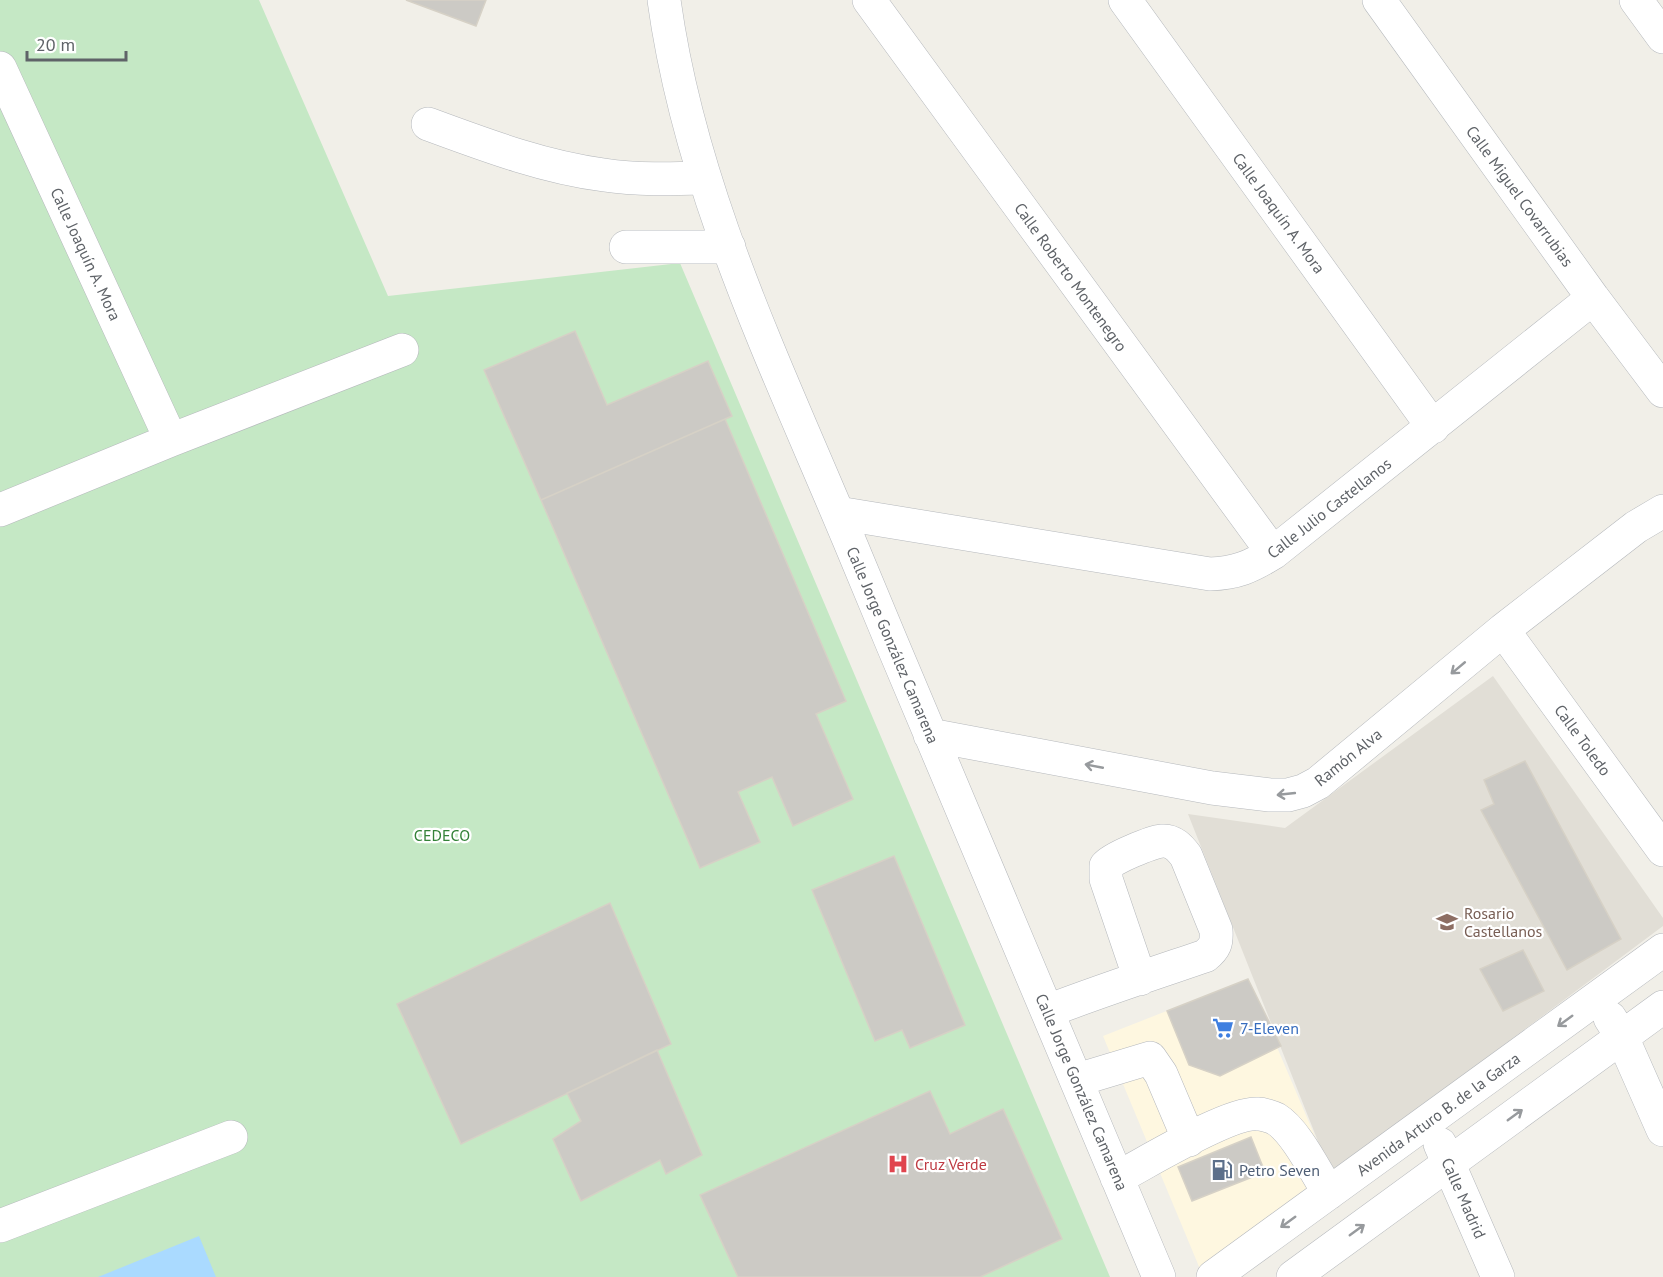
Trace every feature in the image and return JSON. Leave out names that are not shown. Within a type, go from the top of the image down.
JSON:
[{"type":"street","name":"Calle Jorge González Camarena","points":[[664,0],[669,35],[704,178],[720,225],[930,735],[1159,1277]]},
{"type":"street","name":"Calle Roberto Montenegro","points":[[869,0],[1273,553]]},
{"type":"street","name":"Calle Joaquín A. Mora","points":[[1125,0],[1433,427]]},
{"type":"street","name":"Calle Miguel Covarrubias","points":[[1379,0],[1593,298],[1663,391]]},
{"type":"street","points":[[1636,0],[1663,37]]},
{"type":"street","name":"Calle Joaquín A. Mora","points":[[0,68],[171,440]]},
{"type":"street","points":[[428,124],[497,149],[574,170],[662,180],[704,178]]},
{"type":"street","points":[[626,247],[729,247]]},
{"type":"street","name":"Calle Julio Castellanos","points":[[838,513],[1210,573],[1230,573],[1248,568],[1273,553],[1593,298]]},
{"type":"street","points":[[0,510],[171,440],[402,350]]},
{"type":"street","name":"Ramón Alva","points":[[930,735],[1212,788],[1270,795],[1288,795],[1303,791],[1318,783],[1503,630],[1636,527],[1663,511]]},
{"type":"street","name":"Calle Toledo","points":[[1503,630],[1663,850]]},
{"type":"street","name":"Avenida Arturo B. de la Garza","points":[[1213,1277],[1663,950]]},
{"type":"street","points":[[1048,1011],[1140,979]]},
{"type":"street","points":[[1597,998],[1622,1036],[1663,1130]]},
{"type":"street","points":[[1293,1277],[1663,1006]]},
{"type":"street","points":[[1077,1080],[1150,1058],[1161,1074],[1189,1140]]},
{"type":"street","points":[[1117,1178],[1235,1118],[1257,1113],[1276,1119],[1295,1137],[1329,1193]]},
{"type":"street","name":"Calle Madrid","points":[[1429,1120],[1498,1277]]},
{"type":"street","points":[[0,1226],[231,1137]]},
{"type":"shaded area","name":"Rosario Castellanos","points":[[1493,676],[1663,918],[1663,926],[1331,1174],[1188,814],[1285,828]]},
{"type":"shaded area","points":[[1248,979],[1331,1174],[1200,1269],[1103,1036]]},
{"type":"green space","name":"CEDECO","points":[[0,0],[259,0],[388,296],[680,263],[1110,1277],[0,1277]]},
{"type":"water","points":[[199,1236],[216,1277],[98,1277]]},
{"type":"building","points":[[406,0],[486,0],[476,26]]},
{"type":"building","points":[[575,331],[607,405],[708,361],[732,416],[541,500],[484,370]]},
{"type":"building","points":[[725,419],[846,701],[816,714],[853,799],[793,826],[772,777],[738,792],[760,842],[700,868],[541,500]]},
{"type":"building","points":[[1525,761],[1621,939],[1567,970],[1481,810],[1494,804],[1484,780]]},
{"type":"building","points":[[894,856],[965,1025],[910,1048],[902,1030],[875,1041],[812,890]]},
{"type":"building","points":[[610,903],[671,1044],[461,1144],[397,1004]]},
{"type":"building","points":[[1523,950],[1544,991],[1503,1011],[1480,969]]},
{"type":"building","name":"7-Eleven","points":[[1248,979],[1281,1046],[1220,1076],[1189,1065],[1167,1011]]},
{"type":"building","points":[[657,1050],[702,1155],[666,1174],[660,1160],[581,1201],[553,1139],[581,1121],[567,1093]]},
{"type":"building","name":"Cruz Verde","points":[[930,1091],[950,1134],[1003,1109],[1062,1239],[980,1277],[738,1277],[700,1195]]},
{"type":"building","name":"Petro Seven","points":[[1251,1137],[1265,1172],[1192,1201],[1178,1167]]},
{"type":"place","name":"Rosario Castellanos","points":[[1447,922]]},
{"type":"place","name":"7-Eleven","points":[[1223,1028]]},
{"type":"place","name":"Cruz Verde","points":[[898,1164]]},
{"type":"place","name":"Petro Seven","points":[[1222,1170]]}]
